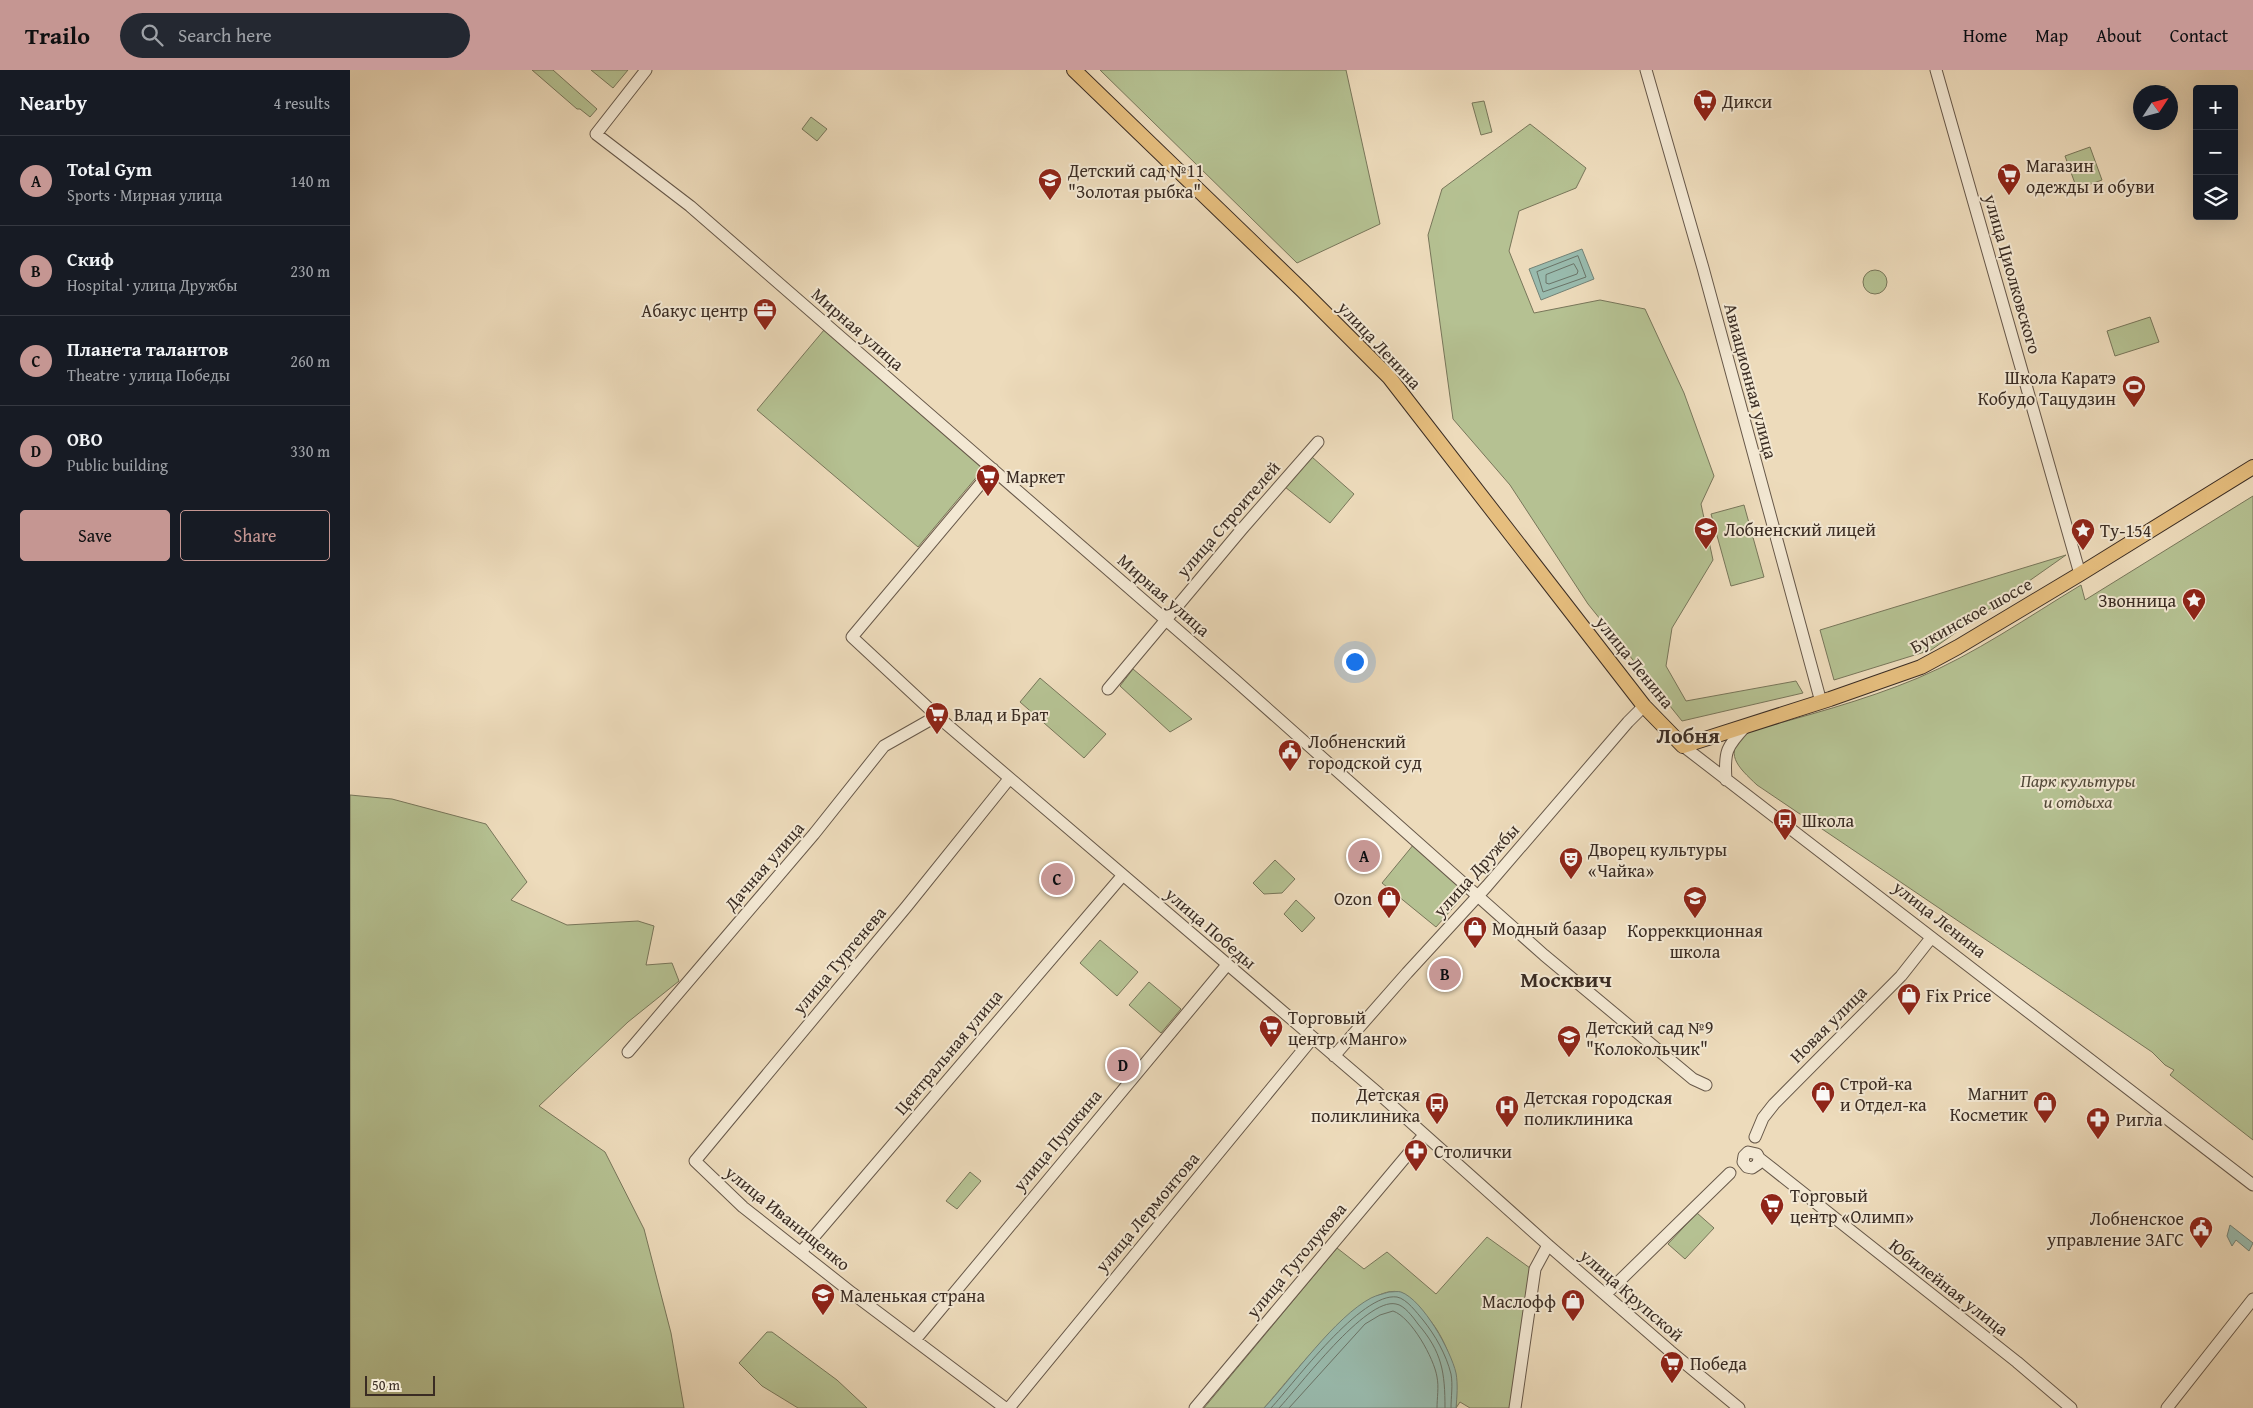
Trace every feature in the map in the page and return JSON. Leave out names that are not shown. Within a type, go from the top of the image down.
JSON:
[{"type":"main road","name":"улица Ленина","points":[[1074,70],[1302,290],[1389,378],[1644,706],[1683,746]]},
{"type":"main road","name":"Букинское шоссе","points":[[1683,746],[1821,702],[1921,667],[2080,574],[2253,467]]},
{"type":"street","name":"Мирная улица","points":[[646,70],[596,134],[690,206],[1166,620],[1544,955],[1694,1080],[1706,1085]]},
{"type":"street","name":"Авиационная улица","points":[[1646,70],[1703,268],[1821,702]]},
{"type":"street","name":"улица Циолковского","points":[[1936,70],[2080,574]]},
{"type":"street","name":"улица Строителей","points":[[1108,689],[1318,442]]},
{"type":"street","name":"улица Победы","points":[[993,469],[852,637],[936,716],[1334,1056],[1548,1246]]},
{"type":"street","name":"улица Дружбы","points":[[1334,1056],[1644,706]]},
{"type":"street","name":"Дачная улица","points":[[628,1052],[814,834],[884,746],[936,716]]},
{"type":"street","points":[[1726,780],[1724,757],[1732,740],[1747,725]]},
{"type":"street","name":"улица Ленина","points":[[1683,746],[1870,888],[1931,938],[2253,1185]]},
{"type":"street","name":"улица Тургенева","points":[[694,1161],[907,906],[1009,779]]},
{"type":"street","name":"Центральная улица","points":[[801,1252],[1123,875]]},
{"type":"street","name":"Новая улица","points":[[1751,1160],[1755,1137],[1763,1118],[1774,1104],[1901,976],[1931,938]]},
{"type":"street","name":"улица Пушкина","points":[[915,1340],[1227,965]]},
{"type":"street","name":"улица Лермонтова","points":[[1007,1408],[1312,1039]]},
{"type":"street","name":"улица Туголукова","points":[[1195,1408],[1424,1135]]},
{"type":"street","points":[[1606,1294],[1730,1173],[1751,1160]]},
{"type":"street","name":"Юбилейная улица","points":[[1751,1160],[1782,1175],[2071,1408]]},
{"type":"street","name":"улица Иванищенко","points":[[694,1161],[743,1207],[915,1340],[1007,1408]]},
{"type":"street","points":[[1515,1408],[1535,1269],[1548,1246]]},
{"type":"street","name":"улица Крупской","points":[[1548,1246],[1739,1408]]},
{"type":"street","points":[[2167,1408],[2253,1299]]},
{"type":"green space","points":[[532,70],[553,70],[597,109],[590,117],[580,109],[577,109]]},
{"type":"green space","points":[[591,70],[628,70],[613,88]]},
{"type":"green space","points":[[1100,70],[1346,70],[1380,224],[1297,263]]},
{"type":"green space","points":[[1484,101],[1492,132],[1481,135],[1472,103]]},
{"type":"green space","points":[[811,117],[827,129],[817,141],[802,129]]},
{"type":"green space","points":[[1530,124],[1586,168],[1576,188],[1519,211],[1509,251],[1534,313],[1600,300],[1645,309],[1684,393],[1714,476],[1701,504],[1713,560],[1672,628],[1666,666],[1686,701],[1796,681],[1803,693],[1682,721],[1588,604],[1510,485],[1453,419],[1428,235],[1442,189]]},
{"type":"green space","points":[[2090,147],[2102,180],[2077,189],[2065,156]]},
{"type":"green space","points":[[1875,270],[1880,271],[1886,277],[1886,287],[1880,293],[1875,294],[1870,293],[1864,287],[1863,282],[1864,277],[1870,271]]},
{"type":"green space","points":[[2150,317],[2159,342],[2115,356],[2107,331]]},
{"type":"green space","points":[[824,330],[985,467],[918,547],[757,410]]},
{"type":"green space","points":[[1312,457],[1354,494],[1330,523],[1285,487]]},
{"type":"green space","name":"Парк культуры и отдыха","points":[[2253,496],[2253,1140],[2170,1075],[2174,1070],[2165,1065],[2152,1052],[1757,785],[1739,766],[1734,753],[1739,740],[1747,732],[1855,701],[1918,678],[1960,658],[2081,585],[2085,600]]},
{"type":"green space","points":[[1744,505],[1764,577],[1731,586],[1711,514]]},
{"type":"green space","points":[[2066,555],[1931,650],[1834,680],[1820,630]]},
{"type":"green space","points":[[1133,669],[1192,719],[1170,732],[1120,686]]},
{"type":"green space","points":[[1040,678],[1106,734],[1084,758],[1020,702]]},
{"type":"green space","points":[[350,795],[392,799],[486,824],[527,882],[511,900],[567,925],[638,921],[654,926],[646,965],[672,963],[679,981],[628,1022],[539,1106],[605,1152],[644,1229],[671,1333],[684,1408],[350,1408]]},
{"type":"green space","points":[[1414,844],[1467,892],[1436,927],[1382,883]]},
{"type":"green space","points":[[1275,860],[1295,879],[1282,893],[1264,894],[1253,883]]},
{"type":"green space","points":[[1296,900],[1315,918],[1302,932],[1284,914]]},
{"type":"green space","points":[[1100,940],[1138,972],[1117,996],[1080,963]]},
{"type":"green space","points":[[1149,982],[1181,1009],[1161,1033],[1129,1005]]},
{"type":"green space","points":[[970,1172],[981,1181],[957,1209],[946,1201]]},
{"type":"green space","points":[[1697,1213],[1714,1228],[1685,1259],[1668,1244]]},
{"type":"green space","points":[[1487,1237],[1530,1268],[1510,1408],[1470,1408],[1460,1402],[1456,1408],[1454,1373],[1451,1361],[1436,1328],[1406,1295],[1387,1292],[1368,1301],[1348,1316],[1308,1357],[1264,1408],[1204,1408],[1337,1248],[1364,1269],[1387,1252],[1436,1294]]},
{"type":"green space","points":[[767,1332],[772,1332],[837,1380],[867,1408],[798,1408],[762,1386],[739,1363]]},
{"type":"water","points":[[1582,249],[1594,279],[1541,300],[1529,269]]},
{"type":"water","points":[[2230,1225],[2253,1243],[2249,1251],[2236,1240],[2232,1246],[2227,1236]]},
{"type":"water","points":[[1389,1292],[1401,1292],[1409,1297],[1427,1315],[1435,1327],[1456,1373],[1456,1408],[1264,1408],[1315,1348],[1343,1319],[1371,1298]]},
{"type":"place","name":"Дикси","points":[[1705,122]]},
{"type":"place","name":"Магазин одежды и обуви","points":[[2009,196]]},
{"type":"place","name":"Детский сад №11 \"Золотая рыбка\"","points":[[1050,201]]},
{"type":"place","name":"Абакус центр","points":[[765,331]]},
{"type":"place","name":"Школа Каратэ Кобудо Тацудзин","points":[[2134,408]]},
{"type":"place","name":"Маркет","points":[[988,497]]},
{"type":"place","name":"Лобненский лицей","points":[[1706,550]]},
{"type":"place","name":"Ту-154","points":[[2083,551]]},
{"type":"place","name":"Звонница","points":[[2194,621]]},
{"type":"place","name":"Влад и Брат","points":[[937,735]]},
{"type":"place","name":"Лобненский городской суд","points":[[1290,772]]},
{"type":"place","name":"Школа","points":[[1785,841]]},
{"type":"place","name":"Total Gym","points":[[1364,856]]},
{"type":"place","name":"Планета талантов","points":[[1057,879]]},
{"type":"place","name":"Дворец культуры «Чайка»","points":[[1571,880]]},
{"type":"place","name":"Ozon","points":[[1389,919]]},
{"type":"place","name":"Корреккционная школа","points":[[1695,919]]},
{"type":"place","name":"Модный базар","points":[[1475,949]]},
{"type":"place","name":"Скиф","points":[[1445,974]]},
{"type":"place","name":"Fix Price","points":[[1909,1016]]},
{"type":"place","name":"Торговый центр «Манго»","points":[[1271,1048]]},
{"type":"place","name":"Детский сад №9 \"Колокольчик\"","points":[[1569,1058]]},
{"type":"place","name":"ОВО","points":[[1123,1065]]},
{"type":"place","name":"Строй-ка и Отдел-ка","points":[[1823,1114]]},
{"type":"place","name":"Магнит Косметик","points":[[2045,1124]]},
{"type":"place","name":"Детская поликлиника","points":[[1437,1125]]},
{"type":"place","name":"Детская городская поликлиника","points":[[1507,1128]]},
{"type":"place","name":"Ригла","points":[[2098,1140]]},
{"type":"place","name":"Столички","points":[[1416,1172]]},
{"type":"place","name":"Торговый центр «Олимп»","points":[[1772,1226]]},
{"type":"place","name":"Лобненское управление ЗАГС","points":[[2201,1249]]},
{"type":"place","name":"Маленькая страна","points":[[823,1316]]},
{"type":"place","name":"Маслофф","points":[[1573,1322]]},
{"type":"place","name":"Победа","points":[[1672,1384]]},
{"type":"district","name":"Лобня","points":[[1688,735]]},
{"type":"district","name":"Москвич","points":[[1566,979]]}]
